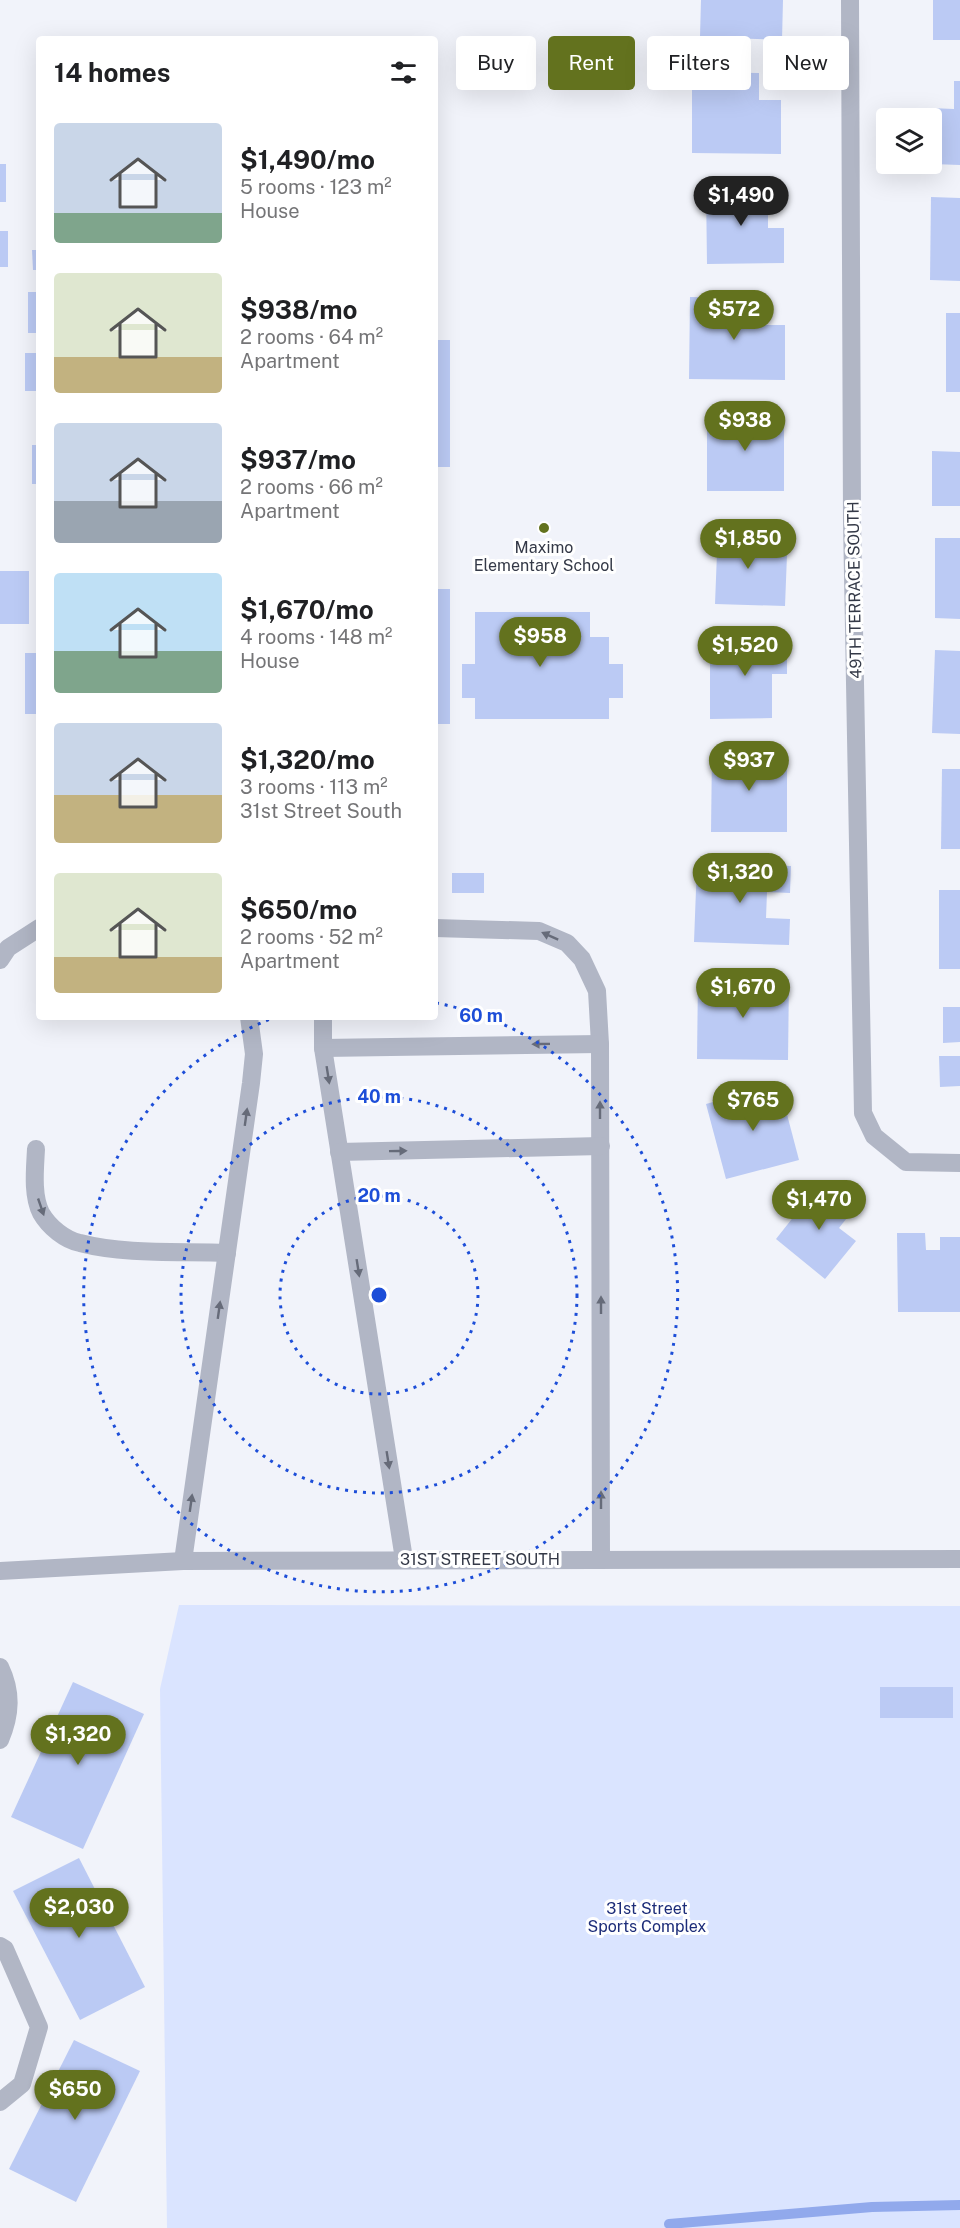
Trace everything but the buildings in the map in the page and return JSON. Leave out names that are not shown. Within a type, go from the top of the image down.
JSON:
[{"type":"street","name":"49TH TERRACE SOUTH","points":[[850,0],[852,521],[863,1113],[874,1136],[906,1162],[960,1163]]},
{"type":"street","points":[[438,928],[539,931],[567,944],[582,959],[597,991],[600,1044],[601,1559]]},
{"type":"street","points":[[0,960],[8,948],[36,930]]},
{"type":"street","points":[[183,1561],[254,1054],[249,1020]]},
{"type":"street","points":[[322,1020],[323,1048],[404,1559]]},
{"type":"street","points":[[323,1048],[600,1044]]},
{"type":"street","points":[[339,1152],[600,1146]]},
{"type":"street","points":[[36,1149],[35,1184],[41,1212],[58,1233],[79,1243],[115,1249],[227,1254]]},
{"type":"street","name":"31ST STREET SOUTH","points":[[0,1571],[183,1561],[960,1559]]},
{"type":"street","points":[[0,1667],[10,1688],[7,1723],[0,1740]]},
{"type":"street","points":[[0,1946],[5,1949],[39,2027],[22,2084],[0,2102]]},
{"type":"green space","name":"31st Street Sports Complex","points":[[179,1605],[960,1606],[960,2228],[167,2228],[160,1689]]},
{"type":"waterway","points":[[669,2224],[872,2207],[960,2205]]},
{"type":"place","name":"Maximo Elementary School","points":[[544,528]]}]
